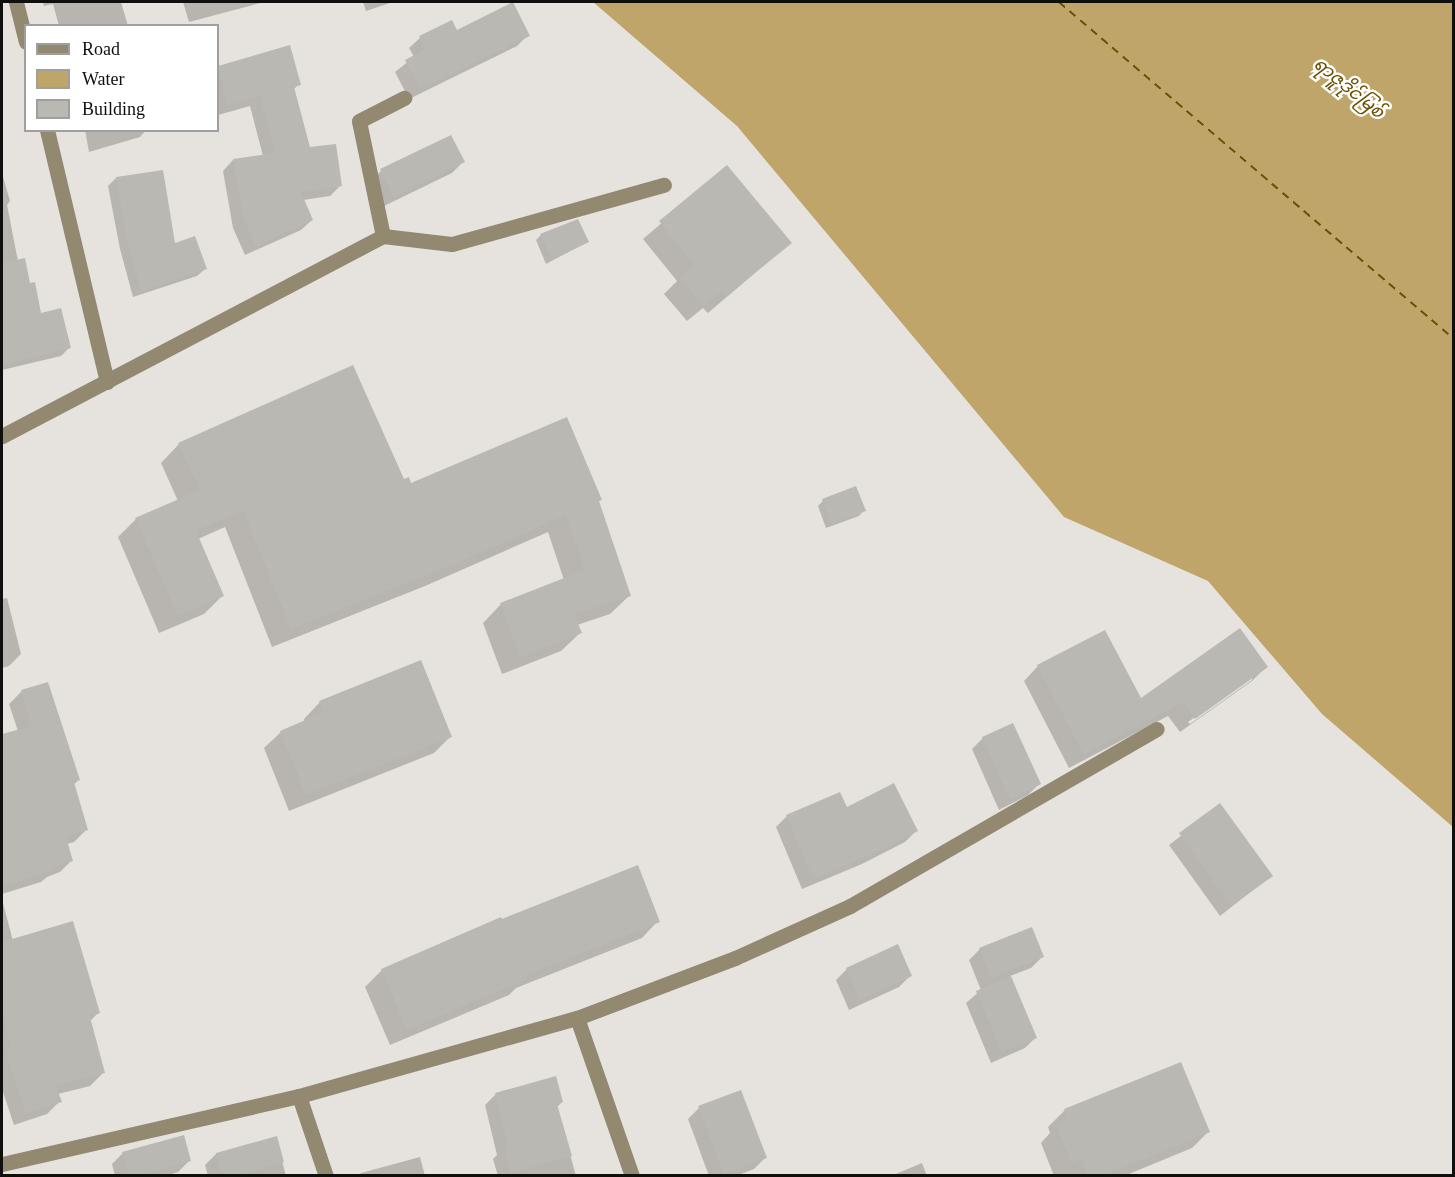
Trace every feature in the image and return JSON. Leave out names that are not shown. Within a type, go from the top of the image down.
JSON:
[{"type":"street","points":[[16,2],[24,34]]},
{"type":"street","points":[[383,236],[359,121],[404,98]]},
{"type":"street","points":[[47,132],[107,382]]},
{"type":"street","points":[[2,436],[383,236],[452,244],[664,185]]},
{"type":"street","points":[[2,1164],[299,1096],[577,1018],[735,958],[850,906],[1156,729]]},
{"type":"street","points":[[577,1018],[632,1176]]},
{"type":"street","points":[[299,1096],[326,1176]]},
{"type":"water","name":"ရာဇူဒိုင်မြစ်","points":[[593,2],[1453,2],[1453,827],[1322,714],[1208,581],[1064,517],[737,126]]},
{"type":"building","points":[[513,2],[530,36],[420,89],[405,60],[426,49],[419,36],[452,20],[457,30]]},
{"type":"building","points":[[290,45],[301,85],[294,87],[310,147],[336,144],[342,186],[301,192],[313,220],[256,246],[243,217],[233,159],[275,153],[260,96],[227,106],[219,66]]},
{"type":"building","points":[[451,135],[465,162],[393,197],[380,169]]},
{"type":"building","points":[[727,165],[792,243],[725,297],[721,292],[704,306],[679,277],[694,265],[659,221]]},
{"type":"building","points":[[163,170],[175,243],[195,236],[207,269],[141,291],[127,241],[116,177]]},
{"type":"building","points":[[578,219],[589,242],[552,260],[540,234]]},
{"type":"building","points":[[25,258],[30,283],[35,282],[41,313],[61,308],[71,348],[2,365],[2,263]]},
{"type":"building","points":[[353,365],[404,479],[409,477],[411,483],[567,417],[602,500],[599,501],[631,596],[574,614],[582,633],[520,657],[500,603],[585,570],[566,515],[445,568],[291,629],[243,510],[196,531],[224,596],[178,616],[135,518],[200,490],[178,443]]},
{"type":"building","points":[[856,486],[866,511],[831,524],[822,499]]},
{"type":"building","points":[[1240,628],[1268,667],[1195,719],[1183,702],[1084,755],[1037,665],[1105,630],[1141,698]]},
{"type":"building","points":[[421,660],[452,737],[306,795],[280,731],[324,712],[319,701]]},
{"type":"building","points":[[48,682],[80,780],[74,782],[88,830],[66,837],[73,861],[54,867],[55,870],[2,887],[2,734],[32,726],[21,690]]},
{"type":"building","points":[[1013,723],[1041,784],[1010,800],[982,737]]},
{"type":"building","points":[[894,783],[918,831],[813,879],[786,815],[840,792],[847,807]]},
{"type":"building","points":[[1220,803],[1273,876],[1231,906],[1179,833]]},
{"type":"building","points":[[638,865],[660,922],[526,975],[527,979],[407,1030],[381,969],[501,917],[502,919]]},
{"type":"building","points":[[73,921],[100,1013],[90,1017],[105,1073],[56,1086],[62,1102],[26,1113],[5,1050],[11,1048],[2,1010],[2,942]]},
{"type":"building","points":[[1032,927],[1044,957],[991,978],[979,948]]},
{"type":"building","points":[[898,944],[912,976],[860,1000],[846,968]]},
{"type":"building","points":[[1011,976],[1037,1038],[1002,1053],[976,991]]},
{"type":"building","points":[[1181,1062],[1210,1132],[1103,1176],[1088,1176],[1081,1159],[1072,1163],[1056,1125],[1068,1120],[1064,1109]]},
{"type":"building","points":[[556,1076],[563,1102],[557,1104],[572,1156],[511,1173],[504,1147],[508,1145],[495,1093]]},
{"type":"building","points":[[741,1090],[767,1158],[724,1174],[698,1106]]},
{"type":"building","points":[[184,1135],[191,1161],[139,1176],[129,1176],[122,1152]]},
{"type":"building","points":[[277,1136],[284,1162],[236,1176],[222,1176],[216,1153]]},
{"type":"ferry route","points":[[1059,2],[1454,339]]}]
